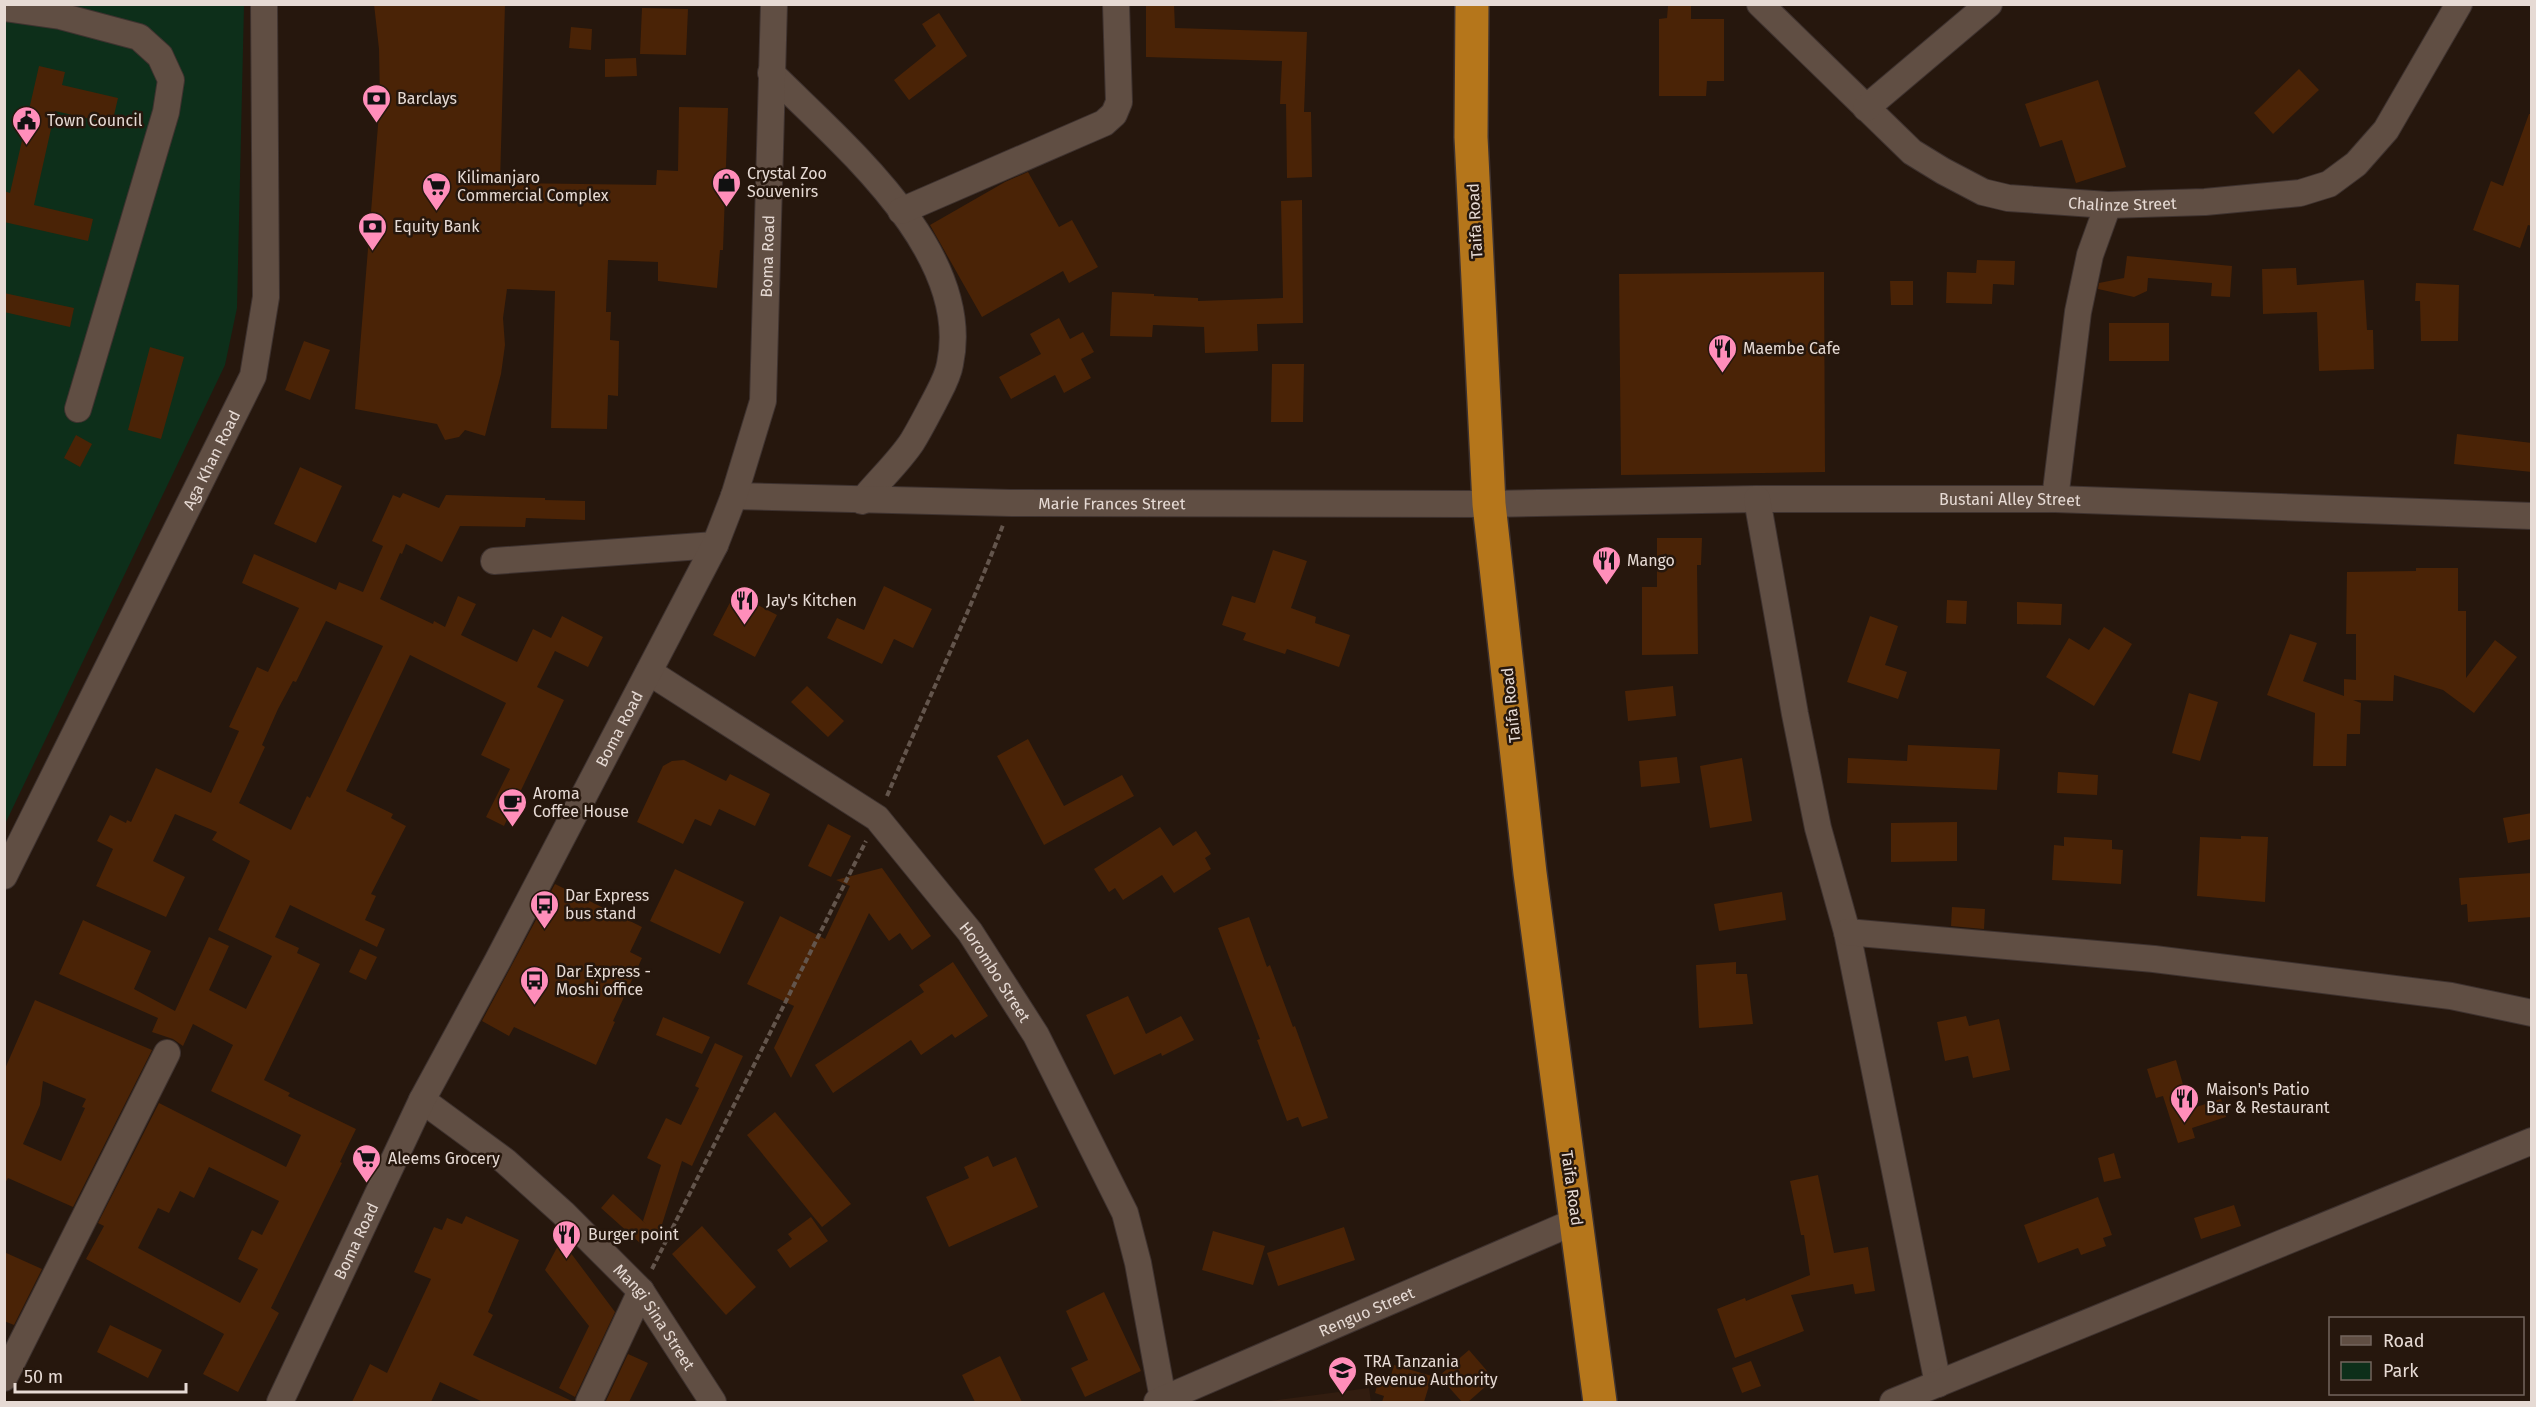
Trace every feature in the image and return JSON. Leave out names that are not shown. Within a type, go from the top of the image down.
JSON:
[{"type":"highway","name":"Taifa Road","points":[[1472,4],[1471,137],[1489,504],[1530,873],[1600,1402]]},
{"type":"street","name":"Aga Khan Road","points":[[4,876],[253,376],[267,297],[264,4]]},
{"type":"street","name":"Boma Road","points":[[280,1402],[422,1100],[649,672],[714,545],[734,496],[763,401],[774,4]]},
{"type":"street","points":[[901,211],[1104,123],[1114,114],[1119,102],[1116,4]]},
{"type":"street","name":"Chalinze Street","points":[[1760,4],[1912,152],[1983,192],[2008,198],[2108,205],[2205,202],[2300,193],[2329,184],[2356,164],[2386,130],[2459,4]]},
{"type":"street","points":[[1866,108],[1989,4]]},
{"type":"street","points":[[4,8],[60,16],[139,37],[160,56],[171,80],[166,112],[78,409]]},
{"type":"street","points":[[771,73],[861,164],[901,211],[932,261],[948,298],[953,343],[950,366],[912,442],[862,501]]},
{"type":"street","points":[[2055,499],[2078,312],[2090,255],[2108,205]]},
{"type":"street","name":"Marie Frances Street","points":[[734,496],[1011,503],[1489,504]]},
{"type":"street","points":[[1757,499],[1795,714],[1818,828],[1847,932],[1938,1384]]},
{"type":"street","name":"Bustani Alley Street","points":[[1489,504],[1757,499],[2055,499],[2532,516]]},
{"type":"street","points":[[494,561],[714,545]]},
{"type":"street","name":"Horombo Street","points":[[649,672],[877,818],[970,932],[1036,1035],[1125,1213],[1138,1263],[1160,1401]]},
{"type":"street","points":[[1847,932],[2154,959],[2451,996],[2532,1013]]},
{"type":"street","points":[[4,1378],[167,1053]]},
{"type":"street","name":"Mangi Sina Street","points":[[422,1100],[505,1161],[564,1214],[641,1291],[713,1402]]},
{"type":"street","points":[[1893,1402],[2532,1141]]},
{"type":"street","name":"Renguo Street","points":[[1160,1401],[1576,1221]]},
{"type":"street","points":[[589,1402],[641,1291]]},
{"type":"path","points":[[641,1291],[877,818],[916,725],[976,596],[1011,503]]},
{"type":"shaded area","name":"TRA Tanzania Revenue Authority","points":[[1369,1388],[1371,1402],[1263,1402]]},
{"type":"green space","points":[[5,5],[244,5],[237,308],[225,365],[5,824]]},
{"type":"building","name":"Kilimanjaro Commercial Complex","points":[[374,4],[505,4],[500,183],[656,185],[657,170],[678,171],[679,107],[728,108],[723,250],[720,250],[717,288],[658,281],[658,262],[608,260],[606,312],[611,312],[610,340],[619,341],[618,396],[608,395],[607,429],[551,428],[555,291],[507,289],[503,318],[505,345],[501,374],[485,436],[465,430],[459,437],[445,440],[437,424],[355,409],[380,101],[379,49]]},
{"type":"building","points":[[1146,4],[1174,4],[1175,28],[1307,32],[1304,112],[1311,112],[1312,177],[1287,178],[1286,104],[1280,104],[1282,61],[1146,57]]},
{"type":"building","points":[[1691,5],[1691,19],[1724,19],[1724,81],[1707,81],[1706,96],[1659,96],[1659,19],[1667,18],[1668,6]]},
{"type":"building","points":[[642,8],[688,9],[686,55],[640,54]]},
{"type":"building","points":[[939,13],[967,56],[909,100],[894,80],[936,46],[922,24]]},
{"type":"building","points":[[571,27],[592,29],[591,50],[569,48]]},
{"type":"building","points":[[636,58],[637,76],[605,77],[605,59]]},
{"type":"building","points":[[39,66],[65,72],[62,85],[118,98],[112,124],[55,111],[34,205],[93,219],[88,241],[4,222],[4,191],[10,193]]},
{"type":"building","points":[[2299,69],[2319,90],[2273,134],[2254,113]]},
{"type":"building","points":[[2098,80],[2126,167],[2076,183],[2062,140],[2040,147],[2025,104]]},
{"type":"building","points":[[2529,114],[2532,114],[2532,226],[2528,225],[2520,248],[2473,230],[2491,181],[2503,186]]},
{"type":"building","points":[[1028,172],[1059,227],[1072,220],[1098,267],[1069,283],[1063,271],[982,317],[930,225],[1005,182]]},
{"type":"building","points":[[1302,200],[1303,323],[1257,324],[1258,351],[1205,353],[1204,327],[1153,325],[1152,337],[1110,336],[1112,292],[1198,298],[1198,301],[1283,298],[1281,201]]},
{"type":"building","points":[[2127,256],[2232,266],[2230,297],[2211,296],[2212,283],[2148,278],[2147,291],[2134,297],[2098,289],[2099,283],[2124,278]]},
{"type":"building","points":[[1977,260],[2015,261],[2014,285],[1993,284],[1992,304],[1946,303],[1947,272],[1976,273]]},
{"type":"building","points":[[2296,268],[2297,285],[2364,280],[2367,330],[2373,330],[2374,369],[2319,371],[2317,312],[2263,314],[2262,269]]},
{"type":"building","name":"Maembe Cafe","points":[[1824,272],[1825,472],[1621,475],[1619,274]]},
{"type":"building","points":[[1890,281],[1913,281],[1913,305],[1891,305]]},
{"type":"building","points":[[2416,283],[2459,285],[2458,341],[2421,341],[2420,301],[2415,301]]},
{"type":"building","points":[[4,293],[74,308],[70,327],[4,312]]},
{"type":"building","points":[[1059,318],[1070,339],[1083,332],[1094,352],[1081,359],[1091,378],[1064,393],[1055,375],[1011,399],[999,377],[1041,354],[1030,334]]},
{"type":"building","points":[[2109,323],[2169,323],[2169,361],[2109,361]]},
{"type":"building","points":[[304,341],[330,350],[310,400],[285,390]]},
{"type":"building","points":[[150,347],[184,357],[161,439],[128,430]]},
{"type":"building","points":[[1272,364],[1304,364],[1303,422],[1271,422]]},
{"type":"building","points":[[2457,434],[2532,443],[2532,472],[2454,464]]},
{"type":"building","points":[[76,435],[92,444],[80,467],[64,458]]},
{"type":"building","points":[[300,467],[342,486],[316,543],[274,524]]},
{"type":"building","points":[[403,493],[439,508],[446,495],[585,501],[585,520],[526,518],[525,527],[460,526],[442,562],[406,544],[380,599],[433,624],[434,621],[445,627],[458,596],[476,604],[461,635],[517,662],[533,629],[551,638],[562,616],[603,637],[588,667],[555,651],[537,687],[564,700],[504,826],[486,817],[510,769],[481,755],[506,703],[410,655],[346,791],[393,814],[391,818],[406,826],[371,894],[376,896],[365,920],[385,929],[377,947],[290,905],[275,937],[299,948],[297,953],[320,964],[264,1080],[290,1093],[288,1096],[356,1129],[340,1162],[342,1163],[271,1308],[279,1313],[238,1392],[203,1374],[224,1334],[86,1259],[104,1226],[98,1223],[159,1103],[286,1167],[301,1135],[211,1091],[233,1045],[193,1024],[183,1046],[173,1039],[152,1032],[158,1018],[59,974],[83,920],[151,951],[134,989],[175,1011],[209,937],[229,946],[209,990],[246,1009],[272,956],[218,930],[250,861],[212,840],[217,832],[175,814],[153,861],[185,877],[166,917],[96,886],[113,849],[97,841],[110,815],[126,823],[127,820],[131,822],[156,768],[211,793],[239,731],[229,727],[257,667],[268,672],[299,608],[242,583],[254,554],[336,590],[339,582],[363,592],[383,546],[372,541],[393,495],[400,498]],"holes":[[[326,621],[383,646],[310,798],[307,796],[291,830],[239,803],[265,747],[262,745],[278,709],[293,681],[296,682]],[[209,1167],[279,1201],[262,1235],[252,1230],[238,1259],[258,1269],[240,1303],[138,1248],[158,1208],[169,1213],[180,1191],[194,1198]]]},
{"type":"building","points":[[1657,538],[1702,538],[1701,565],[1697,565],[1698,654],[1642,655],[1642,587],[1657,587]]},
{"type":"building","points":[[1273,550],[1307,561],[1291,608],[1316,617],[1315,623],[1350,635],[1339,667],[1287,649],[1285,654],[1243,640],[1246,633],[1222,625],[1232,596],[1255,603]]},
{"type":"building","points":[[2416,568],[2458,568],[2458,611],[2466,611],[2466,678],[2495,640],[2517,657],[2474,713],[2443,690],[2394,675],[2393,701],[2353,700],[2361,703],[2360,734],[2347,734],[2346,766],[2313,766],[2315,713],[2267,695],[2290,634],[2317,643],[2303,681],[2344,696],[2344,679],[2356,680],[2356,634],[2346,634],[2347,572],[2416,571]]},
{"type":"building","points":[[884,586],[932,609],[913,648],[894,639],[882,664],[827,638],[837,618],[864,630]]},
{"type":"building","name":"Jay's Kitchen","points":[[735,593],[777,615],[755,657],[713,635]]},
{"type":"building","points":[[1947,600],[1967,601],[1966,624],[1946,623]]},
{"type":"building","points":[[2017,602],[2062,604],[2061,625],[2017,624]]},
{"type":"building","points":[[1870,616],[1898,626],[1885,665],[1907,672],[1898,699],[1847,682]]},
{"type":"building","points":[[2104,627],[2132,644],[2094,706],[2046,677],[2069,638],[2089,650]]},
{"type":"building","points":[[807,686],[844,721],[828,737],[791,702]]},
{"type":"building","points":[[1673,686],[1676,716],[1628,721],[1625,691]]},
{"type":"building","points":[[2189,693],[2218,702],[2200,761],[2172,753]]},
{"type":"building","points":[[1028,739],[1064,806],[1122,775],[1134,796],[1044,845],[997,756]]},
{"type":"building","points":[[1908,745],[2000,749],[1997,790],[1847,783],[1848,758],[1907,761]]},
{"type":"building","points":[[1677,757],[1680,783],[1641,787],[1639,761]]},
{"type":"building","points":[[1742,758],[1752,821],[1710,828],[1700,766]]},
{"type":"building","points":[[684,760],[726,781],[730,774],[770,794],[755,826],[719,809],[711,826],[695,819],[683,844],[637,822],[663,766],[672,761]]},
{"type":"building","points":[[2058,772],[2098,775],[2097,795],[2057,793]]},
{"type":"building","points":[[2532,813],[2532,839],[2508,843],[2503,818]]},
{"type":"building","points":[[1957,822],[1957,861],[1891,862],[1891,823]]},
{"type":"building","points":[[828,824],[851,836],[831,877],[808,866]]},
{"type":"building","points":[[1160,827],[1173,846],[1196,831],[1211,854],[1205,858],[1211,869],[1174,893],[1162,875],[1123,900],[1115,888],[1109,892],[1094,869]]},
{"type":"building","points":[[2241,836],[2268,837],[2265,902],[2197,896],[2200,837],[2241,839]]},
{"type":"building","points":[[2064,837],[2112,840],[2112,849],[2123,850],[2121,884],[2052,880],[2054,845],[2064,846]]},
{"type":"building","points":[[882,868],[931,936],[912,950],[900,933],[889,941],[869,913],[791,1078],[774,1048],[794,1006],[747,984],[780,916],[825,939],[850,886],[836,880]]},
{"type":"building","points":[[675,869],[744,902],[720,954],[650,921]]},
{"type":"building","points":[[2532,873],[2532,917],[2468,922],[2467,904],[2461,905],[2459,878]]},
{"type":"building","points":[[555,884],[642,927],[630,952],[642,958],[596,1065],[514,1027],[509,1036],[482,1021]]},
{"type":"building","points":[[1782,892],[1786,920],[1719,931],[1714,904]]},
{"type":"building","points":[[1952,907],[1985,909],[1984,929],[1951,926]]},
{"type":"building","points":[[1249,917],[1267,967],[1270,965],[1293,1027],[1295,1026],[1328,1118],[1302,1127],[1298,1117],[1287,1121],[1257,1040],[1260,1039],[1218,928]]},
{"type":"building","points":[[360,949],[377,957],[366,980],[349,972]]},
{"type":"building","points":[[953,962],[988,1016],[955,1038],[952,1034],[921,1055],[911,1040],[833,1093],[815,1065],[924,992],[919,985]]},
{"type":"building","points":[[1736,962],[1736,974],[1747,974],[1753,1024],[1699,1028],[1696,965]]},
{"type":"building","points":[[1128,996],[1146,1034],[1181,1016],[1194,1040],[1162,1056],[1161,1053],[1114,1075],[1086,1015]]},
{"type":"building","points":[[35,1000],[152,1050],[73,1207],[8,1178],[4,1185],[4,1071]],"holes":[[[43,1081],[86,1099],[82,1107],[85,1108],[61,1161],[23,1144],[40,1105]]]},
{"type":"building","points":[[1966,1016],[1969,1026],[1999,1019],[2010,1070],[1973,1078],[1968,1056],[1945,1061],[1937,1022]]},
{"type":"building","points":[[663,1017],[710,1037],[702,1054],[656,1035]]},
{"type":"building","points":[[715,1043],[743,1056],[692,1166],[682,1161],[658,1237],[652,1230],[640,1243],[601,1208],[613,1194],[646,1224],[643,1221],[661,1165],[647,1158],[666,1118],[681,1125],[699,1088],[695,1086]]},
{"type":"building","points":[[2176,1060],[2190,1109],[2221,1099],[2226,1117],[2192,1128],[2195,1138],[2178,1143],[2163,1096],[2156,1098],[2147,1069]]},
{"type":"building","points":[[775,1112],[851,1204],[822,1227],[747,1135]]},
{"type":"building","points":[[2114,1153],[2121,1178],[2104,1182],[2098,1158]]},
{"type":"building","points":[[988,1156],[993,1167],[1016,1157],[1038,1207],[949,1247],[926,1197],[969,1178],[964,1167]]},
{"type":"building","points":[[1818,1175],[1834,1253],[1868,1247],[1875,1291],[1855,1294],[1853,1284],[1791,1295],[1804,1331],[1735,1358],[1717,1309],[1745,1298],[1746,1301],[1810,1275],[1804,1235],[1801,1235],[1790,1181]]},
{"type":"building","points":[[2098,1197],[2112,1235],[2103,1238],[2106,1246],[2081,1255],[2078,1248],[2038,1263],[2024,1225]]},
{"type":"building","points":[[2234,1205],[2241,1226],[2201,1239],[2194,1218]]},
{"type":"building","points":[[466,1216],[519,1240],[488,1312],[493,1315],[473,1355],[574,1402],[483,1402],[440,1382],[431,1402],[352,1402],[370,1364],[387,1373],[431,1279],[414,1272],[434,1227],[442,1230],[447,1218],[462,1224]]},
{"type":"building","points":[[811,1217],[828,1241],[790,1268],[777,1250],[792,1239],[788,1234]]},
{"type":"building","points":[[702,1226],[756,1287],[726,1315],[672,1254]]},
{"type":"building","points":[[1344,1227],[1355,1260],[1278,1286],[1267,1253]]},
{"type":"building","points":[[1213,1231],[1265,1246],[1253,1285],[1202,1270]]},
{"type":"building","points":[[561,1240],[615,1312],[575,1397],[559,1388],[589,1326],[545,1270]]},
{"type":"building","points":[[4,1252],[42,1269],[14,1325],[4,1321]]},
{"type":"building","points":[[1104,1292],[1141,1371],[1085,1397],[1071,1368],[1088,1360],[1066,1311]]},
{"type":"building","points":[[110,1325],[162,1350],[148,1378],[97,1352]]},
{"type":"building","points":[[1469,1350],[1494,1379],[1468,1402],[1462,1402],[1439,1376]]},
{"type":"building","points":[[628,1354],[648,1363],[629,1402],[608,1402],[606,1401]]},
{"type":"building","points":[[1000,1356],[1022,1402],[975,1402],[962,1375]]},
{"type":"building","points":[[1751,1361],[1761,1386],[1742,1393],[1732,1368]]},
{"type":"building","points":[[1394,1365],[1432,1376],[1424,1402],[1382,1402],[1384,1396],[1375,1393],[1380,1376],[1390,1379]]},
{"type":"place","name":"Barclays","points":[[376,124]]},
{"type":"place","name":"Town Council","points":[[26,146]]},
{"type":"place","name":"Crystal Zoo Souvenirs","points":[[726,208]]},
{"type":"place","name":"Kilimanjaro Commercial Complex","points":[[436,212]]},
{"type":"place","name":"Equity Bank","points":[[373,252]]},
{"type":"place","name":"Maembe Cafe","points":[[1722,374]]},
{"type":"place","name":"Mango","points":[[1606,586]]},
{"type":"place","name":"Jay's Kitchen","points":[[745,626]]},
{"type":"place","name":"Aroma Coffee House","points":[[512,828]]},
{"type":"place","name":"Dar Express bus stand","points":[[544,930]]},
{"type":"place","name":"Dar Express - Moshi office","points":[[535,1006]]},
{"type":"place","name":"Maison's Patio Bar & Restaurant","points":[[2185,1124]]},
{"type":"place","name":"Aleems Grocery","points":[[367,1184]]},
{"type":"place","name":"Burger point","points":[[567,1260]]},
{"type":"place","name":"TRA Tanzania Revenue Authority","points":[[1343,1396]]}]
